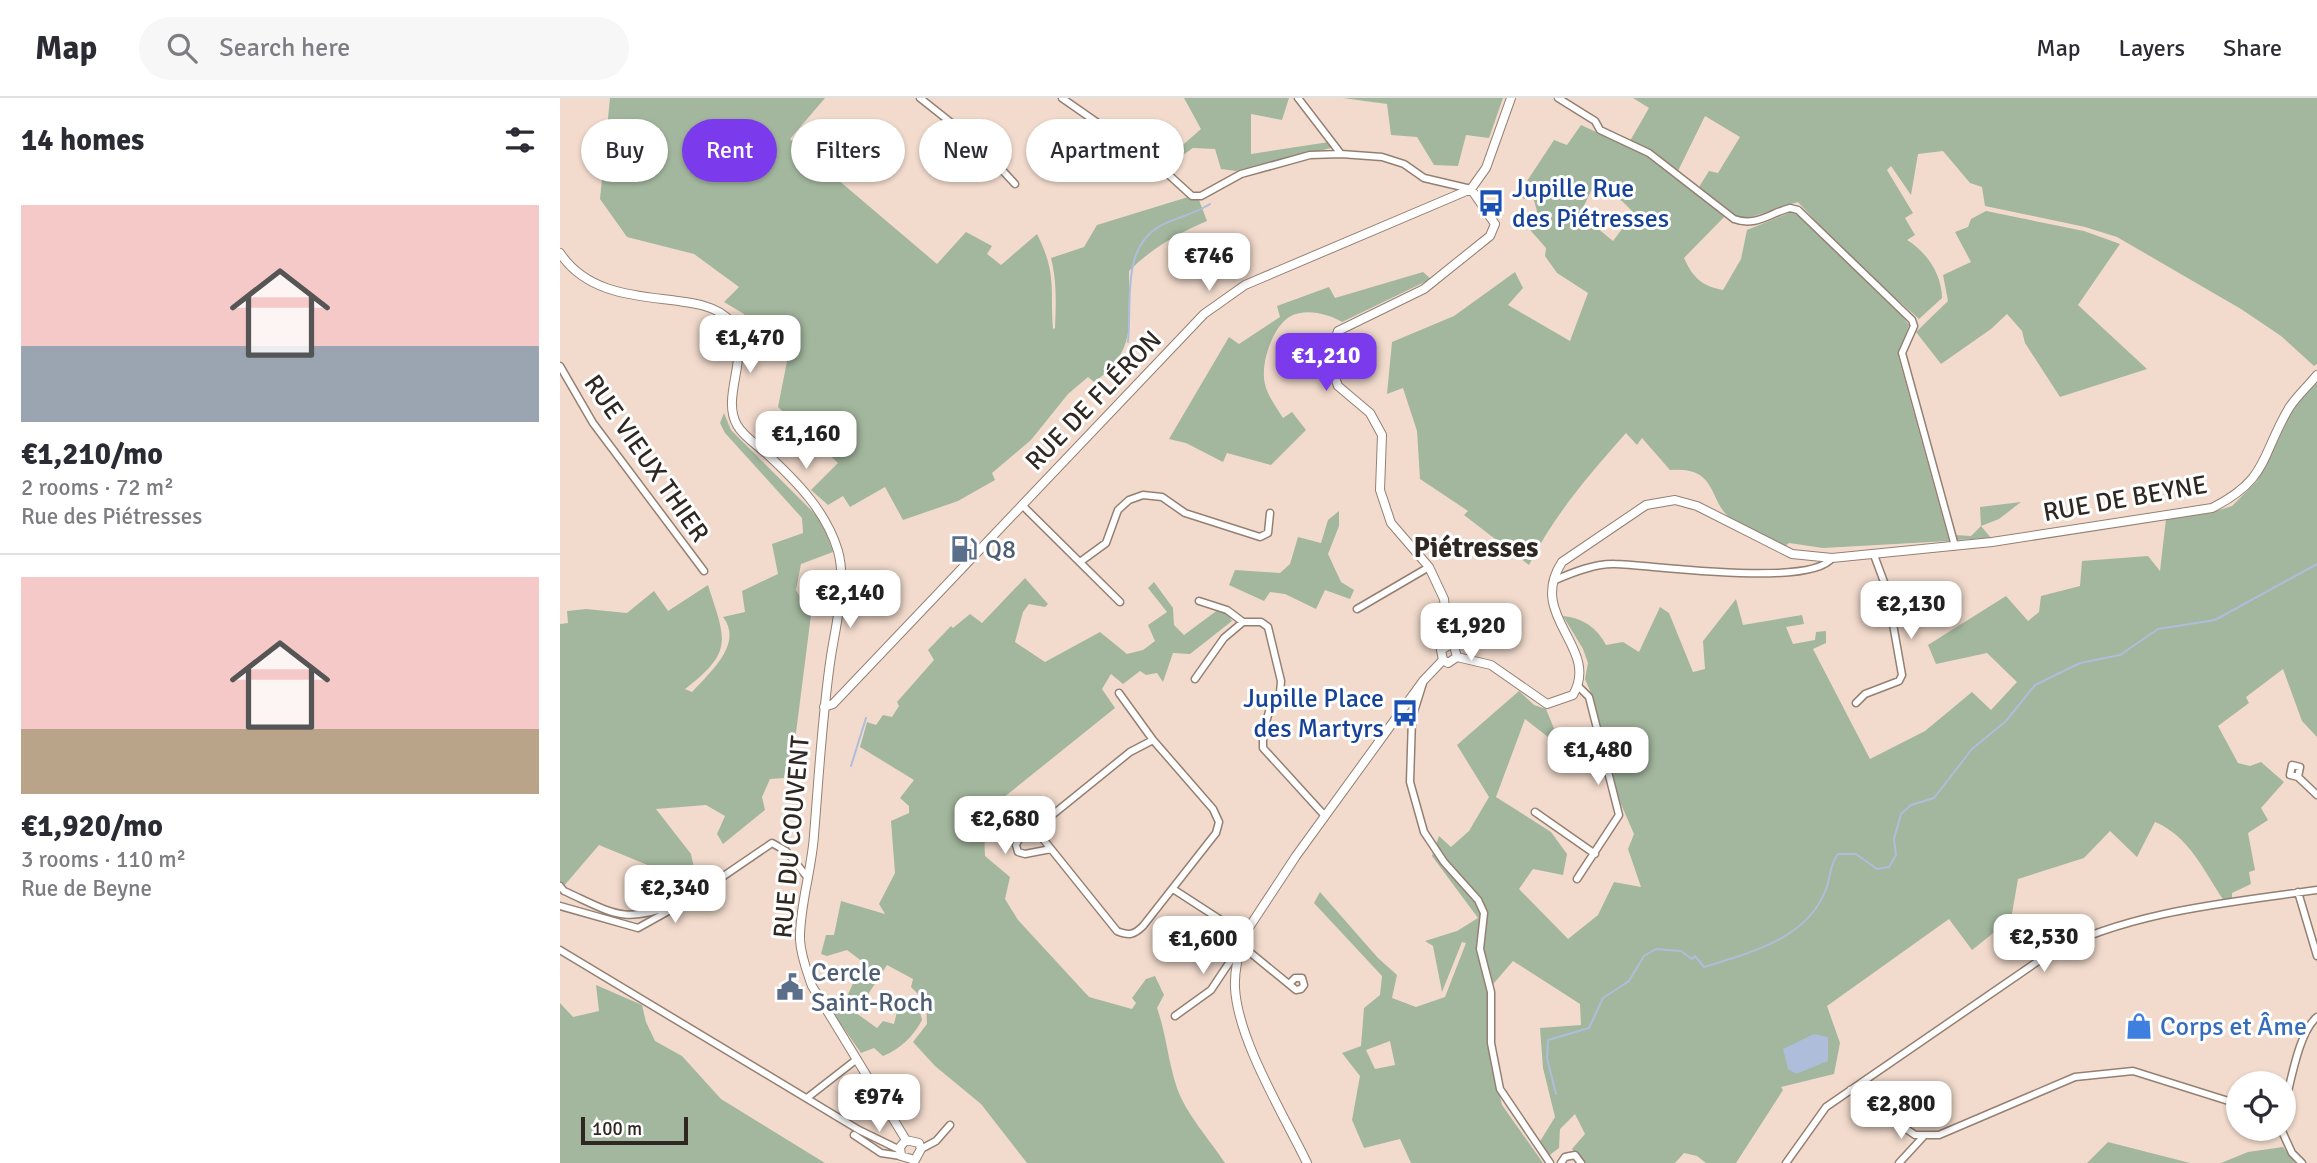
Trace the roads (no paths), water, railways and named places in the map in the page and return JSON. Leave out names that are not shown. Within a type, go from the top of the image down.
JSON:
[{"type":"street","points":[[920,98],[978,144],[1015,184]]},
{"type":"street","points":[[1062,98],[1158,165],[1192,196],[1201,197],[1241,174],[1310,155],[1341,154],[1382,157],[1404,164],[1424,178],[1471,189],[1495,224],[1490,236],[1424,289],[1339,331],[1329,360],[1338,386],[1370,413],[1382,435],[1380,490],[1391,523],[1429,567],[1444,599],[1449,645]]},
{"type":"street","points":[[1298,98],[1341,154]]},
{"type":"street","points":[[1471,189],[1486,168],[1511,98]]},
{"type":"street","points":[[1558,98],[1595,121],[1600,130],[1648,153],[1734,219],[1753,222],[1790,208],[1798,210],[1912,320],[1914,326],[1902,353],[1955,546]]},
{"type":"street","name":"RUE DE FLÉRON","points":[[824,707],[833,704],[1204,314],[1245,285],[1471,189]]},
{"type":"street","name":"RUE DU COUVENT","points":[[560,253],[579,275],[608,290],[708,308],[730,321],[739,341],[733,406],[738,427],[796,482],[826,519],[838,552],[838,614],[824,707],[809,880],[800,939],[803,961],[812,986],[906,1140],[919,1143],[921,1149]]},
{"type":"street","name":"RUE VIEUX THIER","points":[[560,366],[593,423],[704,570]]},
{"type":"street","name":"RUE DE BEYNE","points":[[1553,581],[1562,562],[1646,505],[1675,500],[1698,506],[1792,554],[1832,558],[1955,546],[2212,508],[2238,495],[2256,477],[2290,407],[2317,375]]},
{"type":"street","points":[[1080,562],[1107,543],[1118,510],[1129,500],[1143,495],[1161,497],[1185,513],[1260,537],[1268,533],[1270,513]]},
{"type":"street","points":[[1022,505],[1120,602]]},
{"type":"street","points":[[1856,703],[1865,694],[1899,681],[1902,675],[1887,590],[1874,555]]},
{"type":"street","points":[[1443,660],[1447,663],[1457,657],[1490,665],[1547,704],[1567,699],[1582,678],[1577,657],[1551,604],[1553,581],[1572,572],[1612,563],[1703,573],[1811,569],[1828,563],[1832,558]]},
{"type":"street","points":[[1357,610],[1429,567]]},
{"type":"street","points":[[1199,601],[1227,610],[1244,622],[1261,622],[1268,627],[1281,681],[1280,693],[1270,708],[1263,748],[1325,816]]},
{"type":"street","points":[[1195,680],[1224,638],[1244,622]]},
{"type":"street","points":[[1449,645],[1454,646],[1457,657]]},
{"type":"street","points":[[1443,660],[1441,650],[1449,645]]},
{"type":"street","points":[[1307,1163],[1247,1039],[1235,989],[1241,945],[1244,934],[1325,816],[1423,681],[1443,660]]},
{"type":"street","points":[[1423,681],[1412,718],[1410,782],[1424,832],[1444,862],[1478,900],[1484,913],[1480,949],[1491,992],[1491,1043],[1500,1089],[1550,1163]]},
{"type":"street","points":[[1577,879],[1619,815],[1589,697],[1578,686]]},
{"type":"street","points":[[1035,829],[1117,931],[1126,935],[1135,933],[1143,926],[1216,833],[1219,822],[1213,809],[1153,740],[1119,693]]},
{"type":"street","points":[[1051,849],[1025,854],[1018,852],[1016,845],[1020,837],[1035,829],[1130,752],[1153,740]]},
{"type":"street","points":[[2298,777],[2317,795]]},
{"type":"street","points":[[1535,812],[1595,854]]},
{"type":"street","points":[[560,906],[638,928],[690,899],[772,843],[786,851],[809,880]]},
{"type":"street","points":[[560,886],[564,891],[611,915],[645,916],[690,899]]},
{"type":"street","points":[[1173,890],[1244,934]]},
{"type":"street","points":[[1786,1163],[1826,1107],[2050,953],[2085,935],[2134,919],[2317,890]]},
{"type":"street","points":[[2298,892],[2317,956]]},
{"type":"street","points":[[1241,945],[1289,985]]},
{"type":"street","points":[[1175,1016],[1211,989],[1241,945]]},
{"type":"street","points":[[560,950],[916,1161],[921,1149],[936,1141],[950,1125]]},
{"type":"street","points":[[2294,1071],[2310,1023],[2317,1017]]},
{"type":"street","points":[[807,1098],[857,1059]]},
{"type":"street","points":[[1850,1090],[1915,1135],[1923,1137],[1939,1135],[2075,1077],[2133,1071],[2226,1100]]},
{"type":"street","points":[[854,1135],[881,1153],[900,1153]]},
{"type":"street","points":[[1899,1163],[1923,1137]]},
{"type":"street","points":[[900,1153],[906,1140]]},
{"type":"street","points":[[2286,1141],[2292,1153],[2302,1163]]},
{"type":"street","points":[[1561,1163],[1565,1157],[1575,1155],[1581,1163]]},
{"type":"water","points":[[1814,1034],[1828,1037],[1828,1061],[1796,1074],[1788,1069],[1783,1049]]},
{"type":"waterway","points":[[1128,342],[1131,277],[1139,248],[1160,226],[1210,204]]},
{"type":"waterway","points":[[1556,1094],[1547,1058],[1548,1040],[1589,1028],[1603,998],[1629,981],[1644,956],[1656,949],[1681,951],[1692,959],[1695,956],[1704,967],[1775,942],[1806,920],[1817,906],[1838,854],[1856,854],[1877,869],[1889,867],[1896,855],[1894,839],[1901,814],[1911,805],[1934,798],[1972,749],[2006,721],[2035,685],[2080,663],[2120,655],[2158,629],[2215,620],[2317,564]]},
{"type":"waterway","points":[[851,766],[866,718]]},
{"type":"place","name":"Jupille Rue des Piétresses","points":[[1491,203]]},
{"type":"place","name":"Q8","points":[[964,549]]},
{"type":"place","name":"Jupille Place des Martyrs","points":[[1405,713]]},
{"type":"place","name":"Cercle Saint-Roch","points":[[790,987]]},
{"type":"place","name":"Corps et Âme","points":[[2139,1026]]},
{"type":"district","name":"Piétresses","points":[[1476,547]]}]
